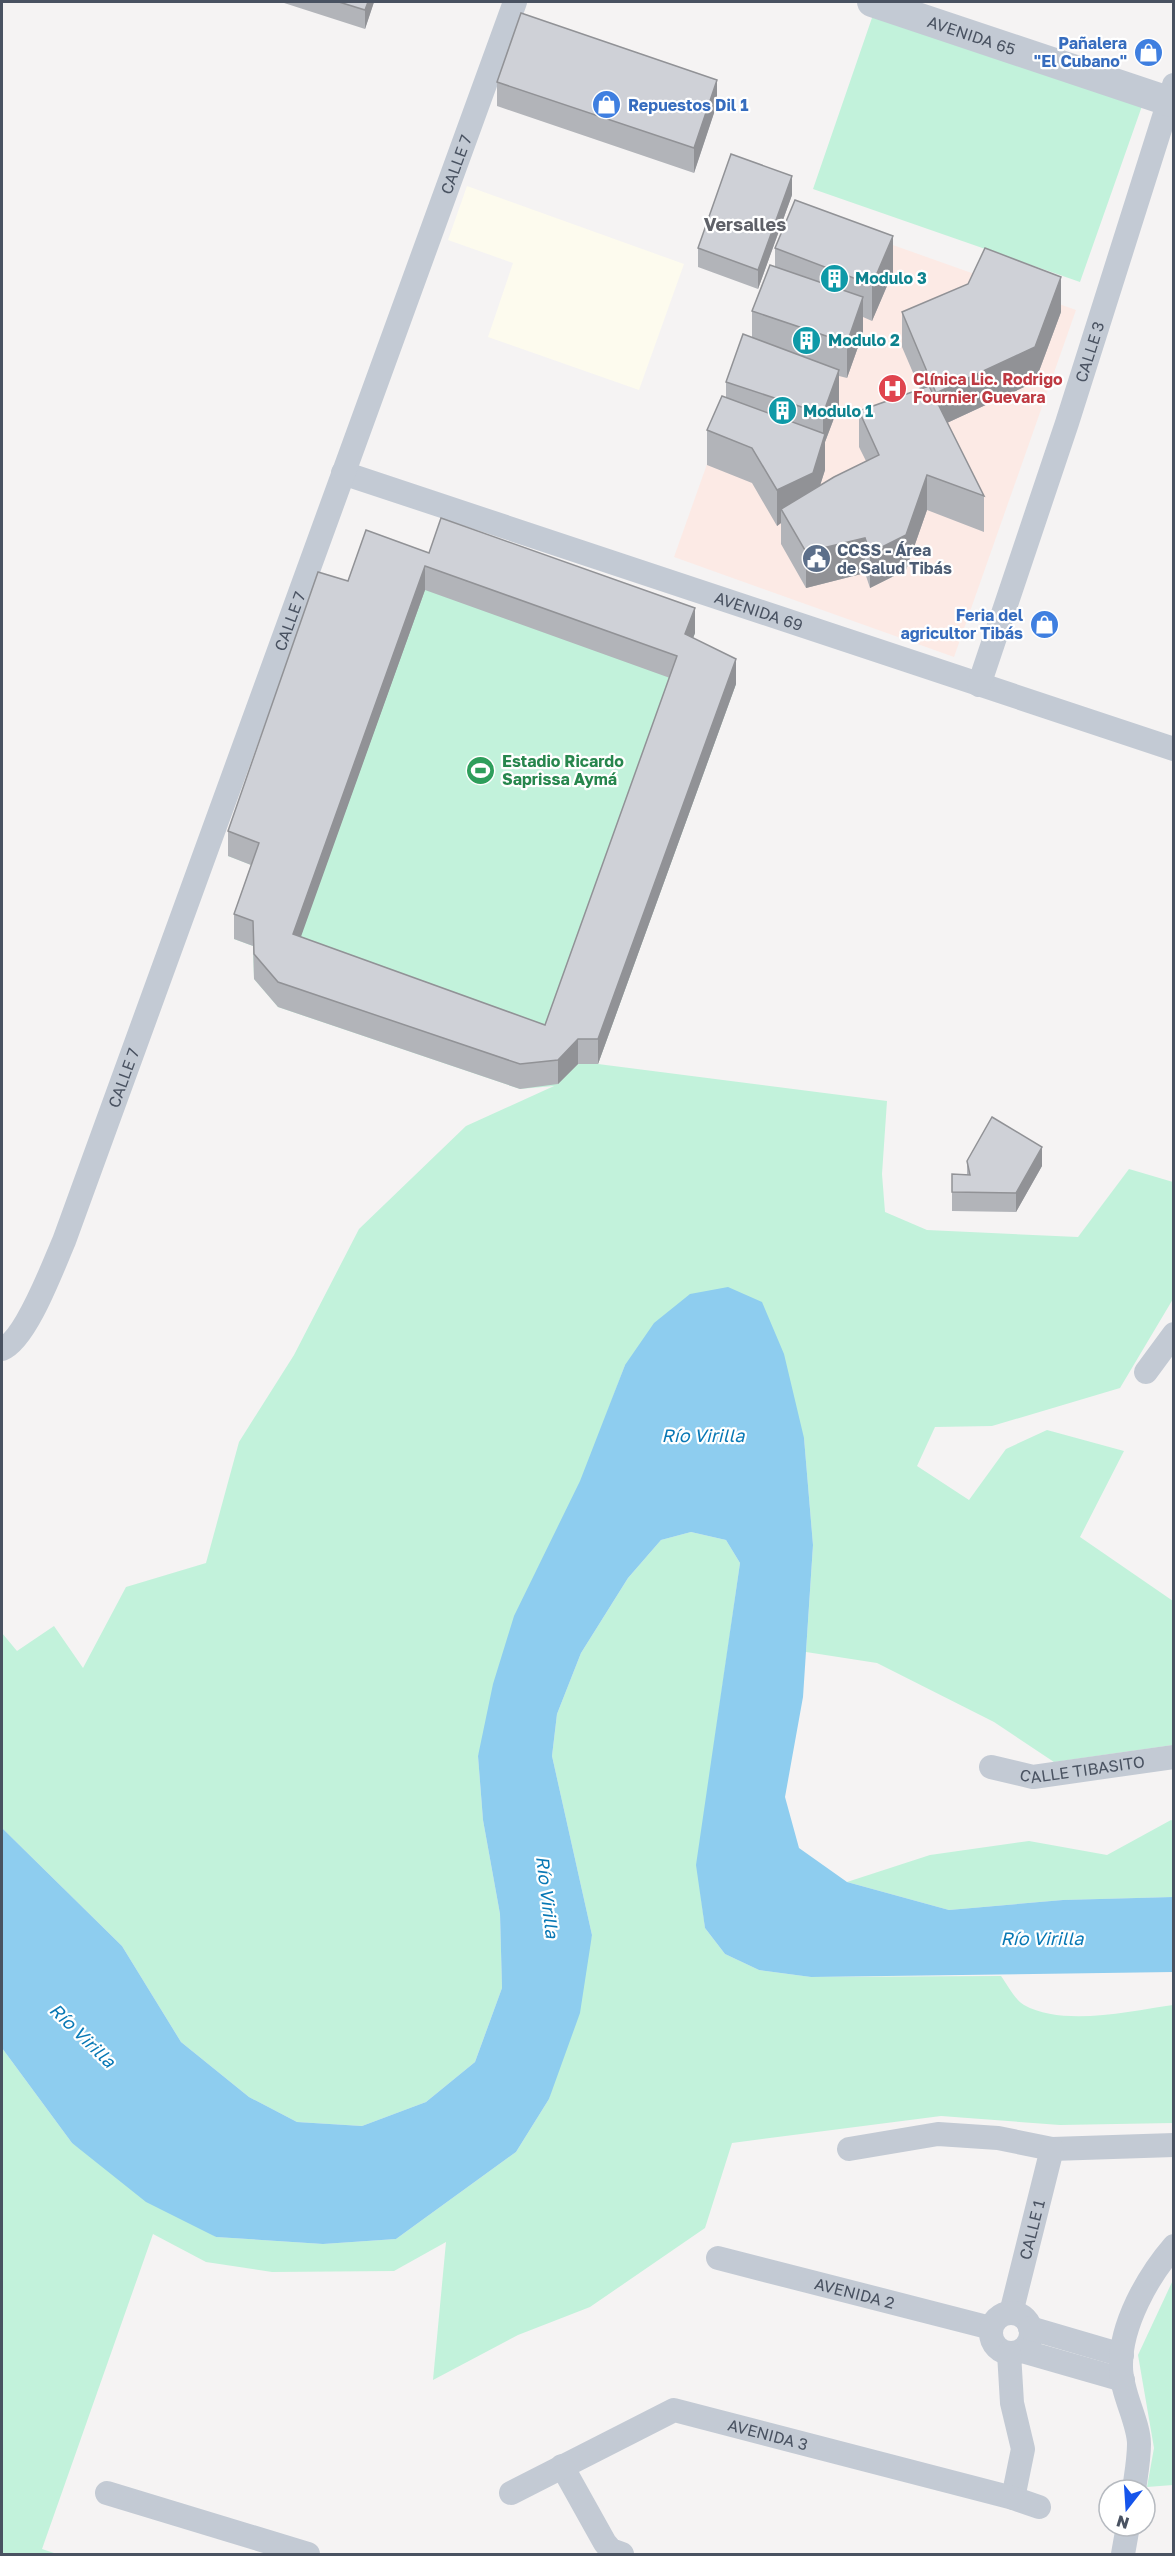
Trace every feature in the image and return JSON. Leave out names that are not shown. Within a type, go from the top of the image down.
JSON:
[{"type":"street","name":"CALLE 7","points":[[2,1349],[9,1346],[30,1316],[64,1241],[514,2]]},
{"type":"street","name":"AVENIDA 65","points":[[872,2],[1172,96]]},
{"type":"street","name":"CALLE 3","points":[[979,685],[1067,423],[1172,96]]},
{"type":"street","name":"AVENIDA 69","points":[[343,473],[1173,749]]},
{"type":"street","points":[[1146,1372],[1173,1334]]},
{"type":"street","name":"CALLE TIBASITO","points":[[992,1767],[1033,1777],[1173,1757]]},
{"type":"street","points":[[849,2149],[938,2134],[998,2138],[1052,2148],[1173,2145]]},
{"type":"street","name":"CALLE 1","points":[[1011,2313],[1052,2148]]},
{"type":"street","points":[[1135,2478],[1139,2442],[1120,2366],[1127,2328],[1144,2284],[1173,2246]]},
{"type":"street","name":"AVENIDA 2","points":[[718,2258],[991,2328]]},
{"type":"street","points":[[1015,2352],[1030,2341],[1030,2328],[1023,2317],[1011,2313],[999,2317],[991,2328],[993,2342],[1002,2351],[1015,2352],[1123,2380]]},
{"type":"street","points":[[1030,2328],[1122,2355]]},
{"type":"street","points":[[1012,2498],[1023,2449],[1012,2403],[1015,2352]]},
{"type":"street","name":"AVENIDA 3","points":[[511,2493],[674,2410],[1039,2507]]},
{"type":"street","points":[[562,2466],[605,2543],[611,2550],[622,2554]]},
{"type":"street","points":[[107,2493],[309,2554]]},
{"type":"street","points":[[1123,2554],[1126,2538]]},
{"type":"shaded area","points":[[467,186],[684,264],[639,390],[488,337],[513,263],[448,240]]},
{"type":"shaded area","name":"Clínica Lic. Rodrigo Fournier Guevara","points":[[797,211],[1076,310],[954,657],[674,557]]},
{"type":"green space","points":[[874,12],[1142,106],[1080,282],[813,189]]},
{"type":"green space","points":[[366,555],[695,633],[685,659],[736,684],[598,1064],[887,1101],[882,1174],[885,1212],[927,1230],[1078,1237],[1129,1169],[1173,1182],[1173,1299],[1120,1388],[992,1426],[935,1427],[917,1466],[969,1500],[1006,1449],[1047,1430],[1124,1451],[1080,1537],[1173,1601],[1173,1745],[1054,1762],[994,1722],[877,1663],[806,1652],[813,1545],[804,1438],[625,1365],[478,1756],[483,1820],[500,1914],[502,1988],[475,2062],[426,2102],[362,2126],[297,2122],[249,2097],[181,2042],[122,1946],[2,1828],[2,1633],[17,1651],[54,1626],[83,1668],[126,1587],[206,1563],[239,1442],[294,1355],[359,1229],[466,1126],[554,1086],[520,1089],[278,1007],[254,979],[253,946],[234,939],[259,868],[228,856],[348,606]]},
{"type":"green space","points":[[691,1532],[726,1540],[740,1563],[697,1865],[705,1928],[725,1954],[759,1970],[811,1977],[1001,1976],[1021,2003],[1040,2012],[1058,2015],[1097,2016],[1173,2005],[1173,2123],[1060,2125],[941,2116],[732,2143],[705,2228],[590,2307],[518,2335],[433,2380],[446,2242],[394,2271],[272,2272],[206,2262],[153,2234],[42,2549],[57,2554],[2,2554],[2,2048],[72,2143],[216,2237],[323,2244],[396,2239],[516,2152],[549,2099],[592,1935],[552,1756],[557,1714],[581,1653],[628,1578],[661,1540]]},
{"type":"green space","points":[[1171,1820],[1173,1821],[1173,1897],[1063,1900],[949,1910],[847,1882],[930,1855],[1029,1841],[1107,1855]]},
{"type":"green space","points":[[1173,2280],[1173,2485],[1157,2486],[1157,2478],[1149,2478],[1154,2448],[1138,2355]]},
{"type":"water","name":"Río Virilla","points":[[728,1287],[762,1302],[784,1354],[804,1438],[813,1545],[803,1697],[785,1797],[799,1848],[847,1882],[949,1910],[1063,1900],[1173,1897],[1173,1972],[811,1977],[759,1970],[725,1954],[705,1928],[696,1865],[740,1563],[726,1540],[691,1532],[661,1540],[628,1578],[581,1653],[557,1714],[552,1756],[592,1935],[580,2013],[549,2099],[516,2152],[396,2239],[323,2244],[216,2237],[146,2202],[72,2143],[2,2048],[2,1828],[122,1946],[181,2042],[249,2097],[297,2122],[362,2126],[426,2102],[475,2062],[502,1988],[500,1914],[483,1820],[478,1756],[493,1684],[514,1616],[580,1481],[625,1365],[654,1323],[690,1294]]},
{"type":"building","points":[[339,2],[368,2],[365,10]]},
{"type":"building","name":"Repuestos Dil 1","points":[[521,13],[717,80],[694,148],[497,82]]},
{"type":"building","points":[[731,154],[792,176],[758,270],[698,248]]},
{"type":"building","points":[[795,200],[893,236],[872,285],[775,248]]},
{"type":"building","points":[[985,248],[1061,277],[1035,347],[936,393],[902,312],[968,284]]},
{"type":"building","points":[[770,265],[863,297],[847,343],[752,311]]},
{"type":"building","points":[[743,334],[839,370],[823,414],[726,382]]},
{"type":"building","points":[[929,386],[984,496],[927,475],[906,535],[870,553],[865,538],[806,552],[781,509],[834,477],[879,455],[859,411]]},
{"type":"building","points":[[722,396],[825,434],[813,473],[777,490],[752,448],[707,430]]},
{"type":"building","points":[[441,518],[695,608],[685,634],[736,659],[598,1039],[578,1039],[558,1060],[520,1064],[278,982],[254,954],[253,921],[234,914],[259,843],[228,831],[318,572],[348,581],[366,530],[429,553]],"holes":[[[425,566],[677,656],[545,1025],[293,934]]]},
{"type":"building","points":[[992,1117],[1042,1147],[1016,1193],[952,1192],[952,1174],[970,1175],[967,1161]]},
{"type":"place","name":"Pañalera \"El Cubano\"","points":[[1148,52]]},
{"type":"place","name":"Repuestos Dil 1","points":[[607,105]]},
{"type":"place","name":"Modulo 3","points":[[834,278]]},
{"type":"place","name":"Modulo 2","points":[[807,340]]},
{"type":"place","name":"Clínica Lic. Rodrigo Fournier Guevara","points":[[892,388]]},
{"type":"place","name":"Modulo 1","points":[[782,411]]},
{"type":"place","name":"CCSS - Área de Salud Tibás","points":[[816,559]]},
{"type":"place","name":"Feria del agricultor Tibás","points":[[1044,624]]},
{"type":"place","name":"Estadio Ricardo Saprissa Aymá","points":[[481,770]]},
{"type":"district","name":"Versalles","points":[[745,224]]}]
